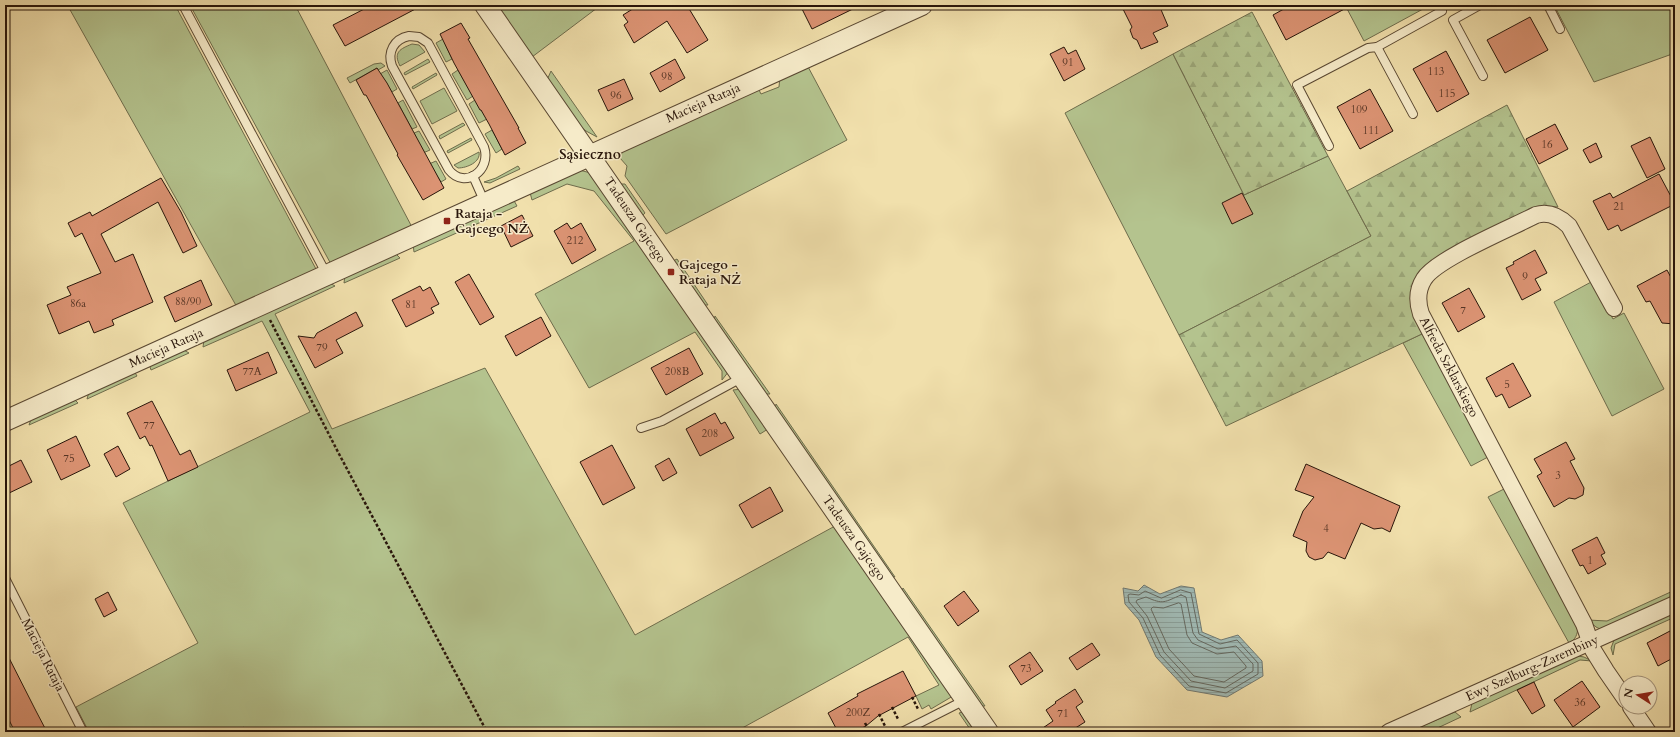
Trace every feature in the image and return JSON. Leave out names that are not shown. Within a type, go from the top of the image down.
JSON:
[{"type":"street","name":"Tadeusza Gajcego","points":[[486,5],[988,732]]},
{"type":"street","name":"Macieja Rataja","points":[[5,421],[328,275],[590,154],[922,5]]},
{"type":"street","name":"Alfreda Szklarskiego","points":[[1614,308],[1569,226],[1564,220],[1549,213],[1536,215],[1436,266],[1424,278],[1418,292],[1421,314],[1584,624],[1590,643],[1618,688]]},
{"type":"street","name":"Ewy Szelburg-Zarembiny","points":[[1389,732],[1675,604]]},
{"type":"street","points":[[1636,715],[1648,732]]},
{"type":"lane","points":[[183,5],[328,275]]},
{"type":"lane","points":[[1480,5],[1453,20],[1482,76]]},
{"type":"lane","points":[[1548,5],[1560,29]]},
{"type":"lane","points":[[1329,146],[1297,85],[1368,48],[1377,47],[1440,8],[1458,17]]},
{"type":"lane","points":[[413,36],[424,39],[428,43],[484,147],[486,161],[479,172],[473,176],[463,178],[452,174],[449,170],[392,66],[391,52],[393,46],[401,39],[413,36]]},
{"type":"lane","points":[[1377,47],[1413,114]]},
{"type":"lane","points":[[473,176],[485,203]]},
{"type":"lane","points":[[641,428],[662,421],[743,376]]},
{"type":"lane","name":"Macieja Rataja","points":[[5,578],[83,732]]},
{"type":"lane","points":[[902,732],[966,700]]},
{"type":"path","points":[[263,304],[338,452],[487,732]]},
{"type":"path","points":[[912,697],[920,713]]},
{"type":"path","points":[[892,707],[900,723]]},
{"type":"path","points":[[879,714],[887,730]]},
{"type":"path","points":[[865,723],[870,732]]},
{"type":"green space","points":[[72,5],[175,5],[316,269],[238,309],[69,8]]},
{"type":"green space","points":[[190,5],[295,5],[413,229],[332,266]]},
{"type":"green space","points":[[496,5],[601,5],[532,57]]},
{"type":"green space","points":[[1345,5],[1424,5],[1423,9],[1364,41]]},
{"type":"green space","points":[[1554,5],[1675,5],[1675,53],[1594,82]]},
{"type":"green space","points":[[1252,12],[1328,156],[1244,195],[1173,54]]},
{"type":"green space","points":[[443,39],[452,59],[446,62],[436,43]]},
{"type":"green space","points":[[412,44],[419,45],[425,52],[400,66],[397,57],[399,52],[401,49]]},
{"type":"green space","points":[[1173,54],[1244,195],[1328,156],[1371,236],[1179,335],[1065,113]]},
{"type":"green space","points":[[428,59],[430,62],[405,75],[404,73]]},
{"type":"green space","points":[[381,63],[385,66],[378,70],[377,68],[350,83],[347,78],[374,64]]},
{"type":"green space","points":[[806,63],[847,140],[666,234],[625,176],[627,166],[620,158],[623,150],[757,86],[761,94],[779,87],[780,76]]},
{"type":"green space","points":[[387,70],[397,89],[392,92],[380,74]]},
{"type":"green space","points":[[458,70],[473,96],[467,100],[452,74]]},
{"type":"green space","points":[[551,71],[597,137],[580,126],[547,80]]},
{"type":"green space","points":[[436,73],[437,75],[413,89],[412,87]]},
{"type":"green space","points":[[444,88],[457,111],[432,124],[420,101]]},
{"type":"green space","points":[[403,100],[417,127],[412,129],[398,103]]},
{"type":"green space","points":[[475,100],[487,119],[479,123],[469,104]]},
{"type":"green space","points":[[1507,105],[1558,207],[1537,207],[1427,266],[1424,333],[1226,426],[1179,335],[1371,236],[1347,191]]},
{"type":"green space","points":[[463,123],[465,125],[440,139],[439,136]]},
{"type":"green space","points":[[492,130],[502,149],[496,153],[485,134]]},
{"type":"green space","points":[[419,131],[430,150],[423,153],[414,133]]},
{"type":"green space","points":[[471,138],[472,140],[448,153],[447,151]]},
{"type":"green space","points":[[479,152],[478,159],[473,164],[458,168],[454,165]]},
{"type":"green space","points":[[436,161],[446,179],[441,182],[429,164]]},
{"type":"green space","points":[[518,166],[520,169],[490,183],[484,182],[496,178]]},
{"type":"green space","points":[[575,169],[591,173],[670,291],[673,289],[729,371],[722,380],[722,371],[695,332],[589,388],[535,294],[634,241],[594,191],[567,184],[532,200],[529,189]]},
{"type":"green space","points":[[621,184],[625,184],[645,213],[642,216]]},
{"type":"green space","points":[[512,197],[517,206],[414,252],[413,244]]},
{"type":"green space","points":[[395,253],[400,258],[344,283],[345,275]]},
{"type":"green space","points":[[677,259],[708,305],[702,305],[673,261]]},
{"type":"green space","points":[[1593,281],[1613,319],[1624,313],[1664,389],[1612,416],[1554,302]]},
{"type":"green space","points":[[328,282],[335,286],[275,314],[332,429],[485,368],[635,635],[835,526],[953,696],[931,709],[929,705],[922,709],[916,696],[939,685],[908,637],[735,732],[247,732],[244,727],[234,732],[89,732],[76,707],[198,643],[123,503],[310,412],[262,321],[203,347],[204,340]]},
{"type":"green space","points":[[715,316],[770,394],[764,394],[714,320]]},
{"type":"green space","points":[[1424,333],[1488,457],[1471,466],[1403,343]]},
{"type":"green space","points":[[182,349],[189,353],[151,370],[149,364]]},
{"type":"green space","points":[[134,371],[137,376],[87,399],[89,392]]},
{"type":"green space","points":[[742,389],[768,429],[760,434],[733,390]]},
{"type":"green space","points":[[73,398],[78,403],[29,425],[32,417]]},
{"type":"green space","points":[[776,404],[895,577],[889,576],[775,409]]},
{"type":"green space","points":[[1504,489],[1578,628],[1576,637],[1569,643],[1488,497]]},
{"type":"green space","points":[[903,588],[985,706],[979,706],[901,593]]},
{"type":"green space","points":[[1675,590],[1675,597],[1600,629],[1588,620],[1607,621]]},
{"type":"green space","points":[[1675,612],[1675,617],[1615,644],[1613,655],[1611,648],[1614,640]]},
{"type":"green space","points":[[1578,656],[1592,661],[1580,660],[1470,712],[1472,703]]},
{"type":"green space","points":[[963,712],[979,732],[972,732],[959,713]]},
{"type":"green space","points":[[1455,712],[1461,717],[1429,732],[1408,732]]},
{"type":"water","points":[[1144,585],[1160,594],[1181,586],[1194,588],[1202,632],[1221,640],[1238,635],[1262,661],[1263,676],[1227,697],[1187,690],[1156,657],[1139,620],[1125,604],[1123,588],[1138,591]]},
{"type":"building","points":[[372,5],[423,5],[345,46],[333,25]]},
{"type":"building","points":[[639,5],[692,5],[688,7],[708,40],[687,53],[667,21],[634,43],[624,25],[628,22],[623,15]]},
{"type":"building","points":[[800,5],[861,5],[812,29]]},
{"type":"building","points":[[1134,5],[1159,5],[1168,26],[1153,33],[1158,42],[1141,49],[1137,40],[1133,38],[1130,30],[1132,27],[1123,9]]},
{"type":"building","points":[[1291,5],[1352,5],[1286,40],[1273,15]]},
{"type":"building","points":[[1530,17],[1548,50],[1505,73],[1487,40]]},
{"type":"building","points":[[461,23],[470,38],[468,39],[526,143],[505,155],[454,63],[440,34]]},
{"type":"building","points":[[1064,47],[1068,54],[1076,50],[1085,69],[1064,81],[1050,54]]},
{"type":"building","points":[[1446,51],[1469,94],[1437,112],[1413,69]]},
{"type":"building","points":[[675,59],[685,78],[660,92],[650,73]]},
{"type":"building","points":[[377,68],[387,83],[444,188],[423,200],[397,155],[398,154],[366,95],[364,95],[356,80]]},
{"type":"building","points":[[624,79],[633,99],[608,111],[598,90]]},
{"type":"building","points":[[1370,89],[1393,131],[1360,149],[1337,107]]},
{"type":"building","points":[[1555,124],[1568,149],[1539,164],[1526,139]]},
{"type":"building","points":[[1650,137],[1665,169],[1647,178],[1631,146]]},
{"type":"building","points":[[1596,143],[1602,157],[1590,163],[1583,150]]},
{"type":"building","points":[[1659,174],[1675,204],[1621,231],[1618,225],[1608,230],[1593,201],[1610,193],[1613,198]]},
{"type":"building","points":[[161,178],[181,212],[197,246],[183,253],[158,202],[101,234],[115,262],[133,254],[153,302],[112,320],[114,325],[94,333],[89,321],[59,334],[47,305],[71,295],[67,287],[101,273],[82,233],[75,237],[68,223],[90,212],[92,216]]},
{"type":"building","points":[[1242,193],[1253,214],[1232,224],[1222,203]]},
{"type":"building","points":[[522,215],[533,236],[511,247],[501,226]]},
{"type":"building","points":[[567,223],[571,229],[581,223],[596,250],[572,264],[554,231]]},
{"type":"building","points":[[1535,250],[1547,273],[1535,279],[1541,290],[1522,300],[1506,268],[1514,264],[1513,262]]},
{"type":"building","points":[[1667,270],[1675,285],[1675,324],[1662,323],[1650,301],[1646,302],[1637,286]]},
{"type":"building","points":[[469,274],[494,317],[480,325],[455,282]]},
{"type":"building","points":[[201,280],[212,305],[175,322],[164,297]]},
{"type":"building","points":[[420,286],[423,291],[430,287],[439,304],[431,308],[434,313],[406,327],[392,300]]},
{"type":"building","points":[[1469,288],[1485,317],[1458,332],[1442,303]]},
{"type":"building","points":[[356,312],[363,326],[336,340],[343,353],[315,368],[298,336],[314,338],[317,333]]},
{"type":"building","points":[[541,317],[551,336],[516,356],[505,336]]},
{"type":"building","points":[[689,348],[703,374],[666,395],[651,368]]},
{"type":"building","points":[[268,352],[277,373],[236,391],[227,370]]},
{"type":"building","points":[[1513,363],[1531,396],[1509,408],[1502,394],[1496,397],[1486,378]]},
{"type":"building","points":[[152,401],[180,455],[190,450],[198,467],[168,481],[152,445],[150,446],[145,436],[140,439],[127,413]]},
{"type":"building","points":[[715,413],[721,424],[725,422],[734,438],[700,456],[686,429]]},
{"type":"building","points":[[76,436],[90,466],[61,480],[47,450]]},
{"type":"building","points":[[1566,442],[1575,459],[1570,461],[1584,488],[1583,495],[1575,499],[1569,498],[1554,507],[1537,476],[1542,473],[1534,459]]},
{"type":"building","points":[[612,445],[635,488],[603,505],[580,462]]},
{"type":"building","points":[[118,446],[130,469],[116,477],[104,454]]},
{"type":"building","points":[[669,458],[677,473],[663,481],[655,466]]},
{"type":"building","points":[[21,460],[32,482],[5,495],[5,468]]},
{"type":"building","points":[[1306,464],[1400,506],[1390,532],[1382,528],[1374,529],[1361,523],[1345,559],[1328,552],[1323,558],[1315,560],[1309,557],[1306,551],[1307,542],[1293,536],[1303,511],[1314,497],[1295,490]]},
{"type":"building","points":[[770,487],[783,511],[752,528],[739,505]]},
{"type":"building","points":[[1597,537],[1605,553],[1601,555],[1606,564],[1588,574],[1583,565],[1580,566],[1572,550]]},
{"type":"building","points":[[964,591],[979,611],[958,626],[944,606]]},
{"type":"building","points":[[108,592],[117,610],[104,617],[95,599]]},
{"type":"building","points":[[1670,631],[1675,641],[1675,657],[1658,666],[1647,643]]},
{"type":"building","points":[[1092,643],[1100,655],[1077,670],[1069,658]]},
{"type":"building","points":[[5,650],[47,732],[15,732],[5,712]]},
{"type":"building","points":[[1030,652],[1043,671],[1021,685],[1009,666]]},
{"type":"building","points":[[903,671],[916,696],[878,716],[866,726],[854,732],[838,732],[828,713],[858,696],[857,694]]},
{"type":"building","points":[[1582,681],[1600,707],[1573,727],[1554,700]]},
{"type":"building","points":[[1534,682],[1545,706],[1532,714],[1517,690]]},
{"type":"building","points":[[1075,689],[1083,702],[1076,707],[1085,722],[1069,732],[1037,732],[1053,721],[1046,710],[1056,703],[1055,702]]},
{"type":"place","name":"Rataja - Gajcego NŻ","points":[[447,221]]},
{"type":"place","name":"Gajcego - Rataja NŻ","points":[[671,272]]},
{"type":"district","name":"Sąsieczno","points":[[590,154]]}]
